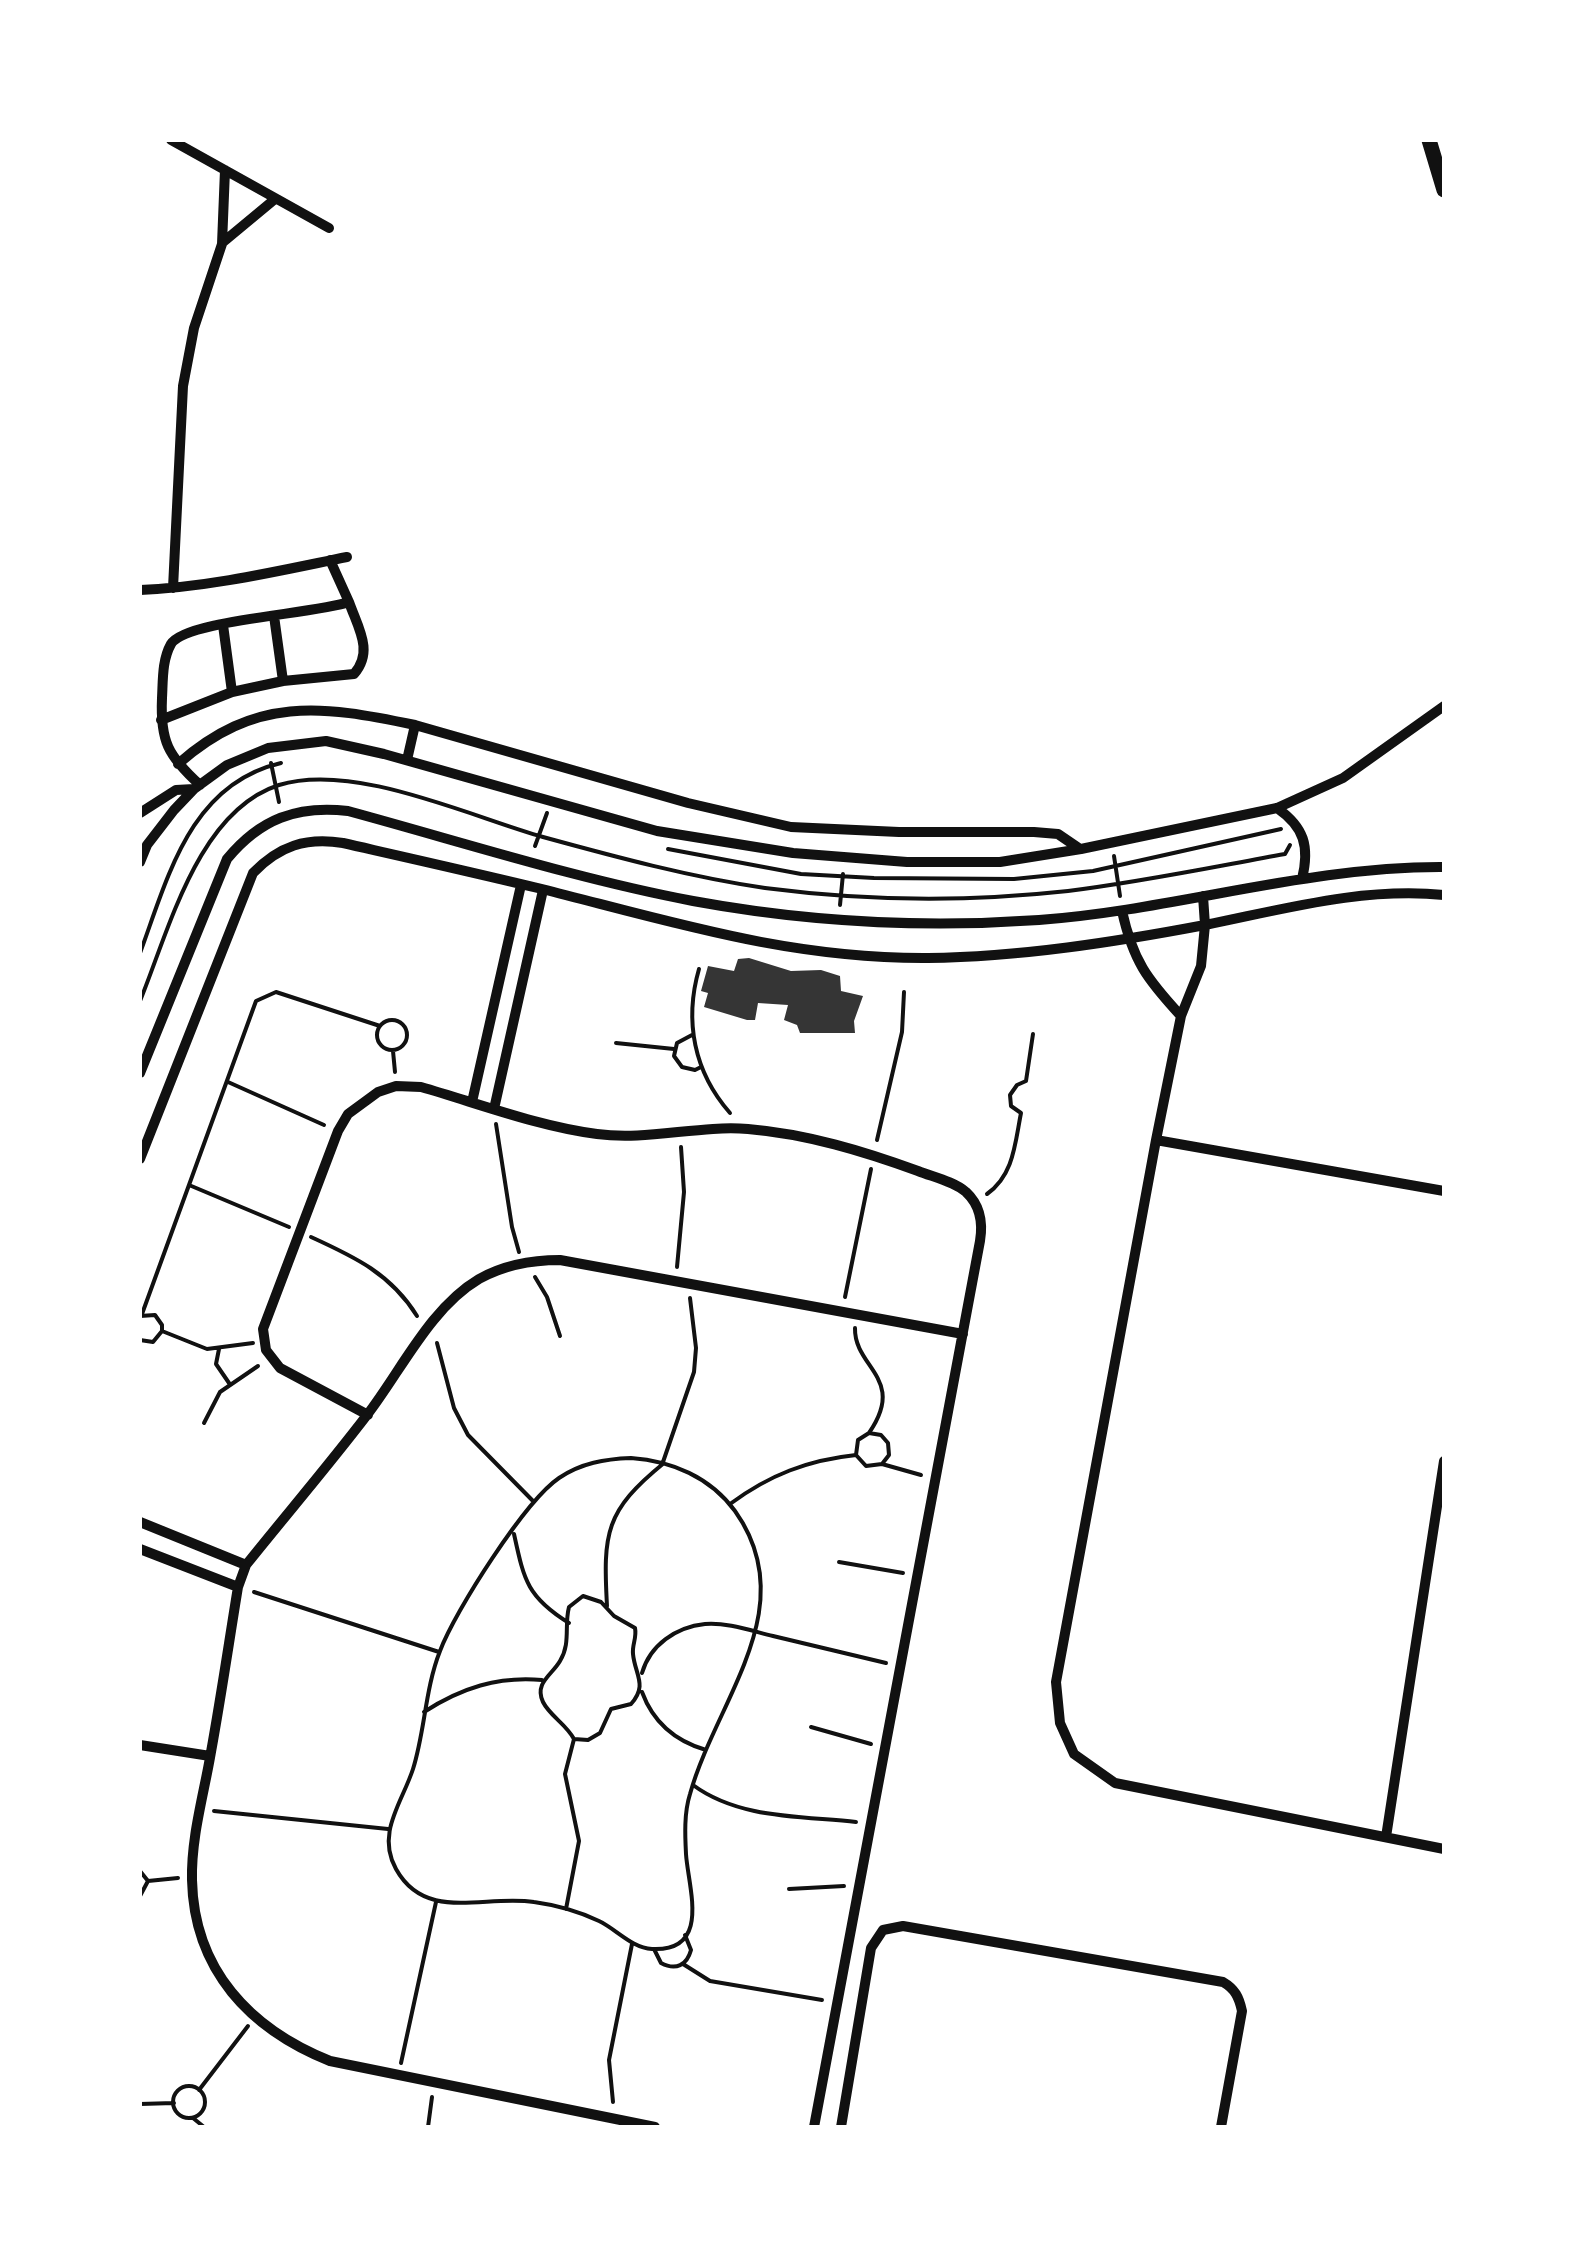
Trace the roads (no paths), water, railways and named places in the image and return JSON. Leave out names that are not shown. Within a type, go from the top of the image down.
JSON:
[{"type":"street","points":[[171,140],[329,228]]},
{"type":"street","points":[[1430,140],[1444,190]]},
{"type":"street","points":[[173,588],[184,386],[194,328],[222,244],[225,170]]},
{"type":"street","points":[[222,244],[274,199]]},
{"type":"street","points":[[140,590],[173,588],[347,556]]},
{"type":"street","points":[[161,720],[232,692],[284,680],[354,674],[364,662],[366,649],[330,560]]},
{"type":"street","points":[[197,787],[166,745],[161,720],[169,646],[187,631],[333,608],[349,602]]},
{"type":"street","points":[[274,616],[284,680]]},
{"type":"street","points":[[223,625],[232,692]]},
{"type":"street","points":[[140,862],[147,844],[197,787],[227,766],[268,748],[326,742],[407,760],[657,831],[793,853],[907,862],[1000,862],[1081,850],[1276,808],[1342,778],[1444,706]]},
{"type":"street","points":[[178,764],[211,739],[268,713],[300,708],[349,711],[416,725],[671,798],[791,827],[1034,832],[1058,834],[1081,850]]},
{"type":"street","points":[[407,760],[416,725]]},
{"type":"street","points":[[140,813],[176,790],[197,787]]},
{"type":"street","points":[[140,1072],[227,859],[245,838],[282,816],[321,808],[348,811],[692,901],[838,920],[954,924],[1041,920],[1122,911],[1302,879],[1401,866],[1444,867]]},
{"type":"street","points":[[1276,808],[1301,830],[1307,859],[1302,879]]},
{"type":"street","points":[[140,1159],[252,873],[267,858],[303,842],[323,840],[521,884],[752,943],[839,954],[927,958],[1015,953],[1205,925],[1323,899],[1404,892],[1444,895]]},
{"type":"street","points":[[472,1102],[521,884]]},
{"type":"street","points":[[494,1109],[543,890]]},
{"type":"street","points":[[1203,896],[1201,966],[1181,1016],[1056,1682],[1060,1723],[1074,1754],[1115,1784],[1444,1848]]},
{"type":"street","points":[[1122,911],[1128,938],[1145,976],[1181,1016]]},
{"type":"street","points":[[368,1414],[280,1368],[264,1341],[264,1318],[338,1131],[361,1101],[396,1086],[421,1087],[594,1134],[629,1137],[678,1130],[749,1129],[812,1139],[874,1155],[950,1182],[974,1201],[982,1227],[814,2127]]},
{"type":"street","points":[[1156,1140],[1444,1191]]},
{"type":"street","points":[[654,2127],[330,2061],[297,2048],[254,2017],[232,1995],[202,1939],[194,1908],[192,1876],[238,1587],[246,1565],[458,1295],[478,1280],[524,1262],[560,1260],[963,1334]]},
{"type":"street","points":[[1386,1837],[1444,1461]]},
{"type":"street","points":[[140,1522],[246,1565]]},
{"type":"street","points":[[140,1549],[238,1587]]},
{"type":"street","points":[[140,1745],[210,1756]]},
{"type":"street","points":[[841,2127],[871,1948],[883,1930],[903,1926],[1223,1982],[1240,1998],[1242,2011],[1221,2127]]}]
